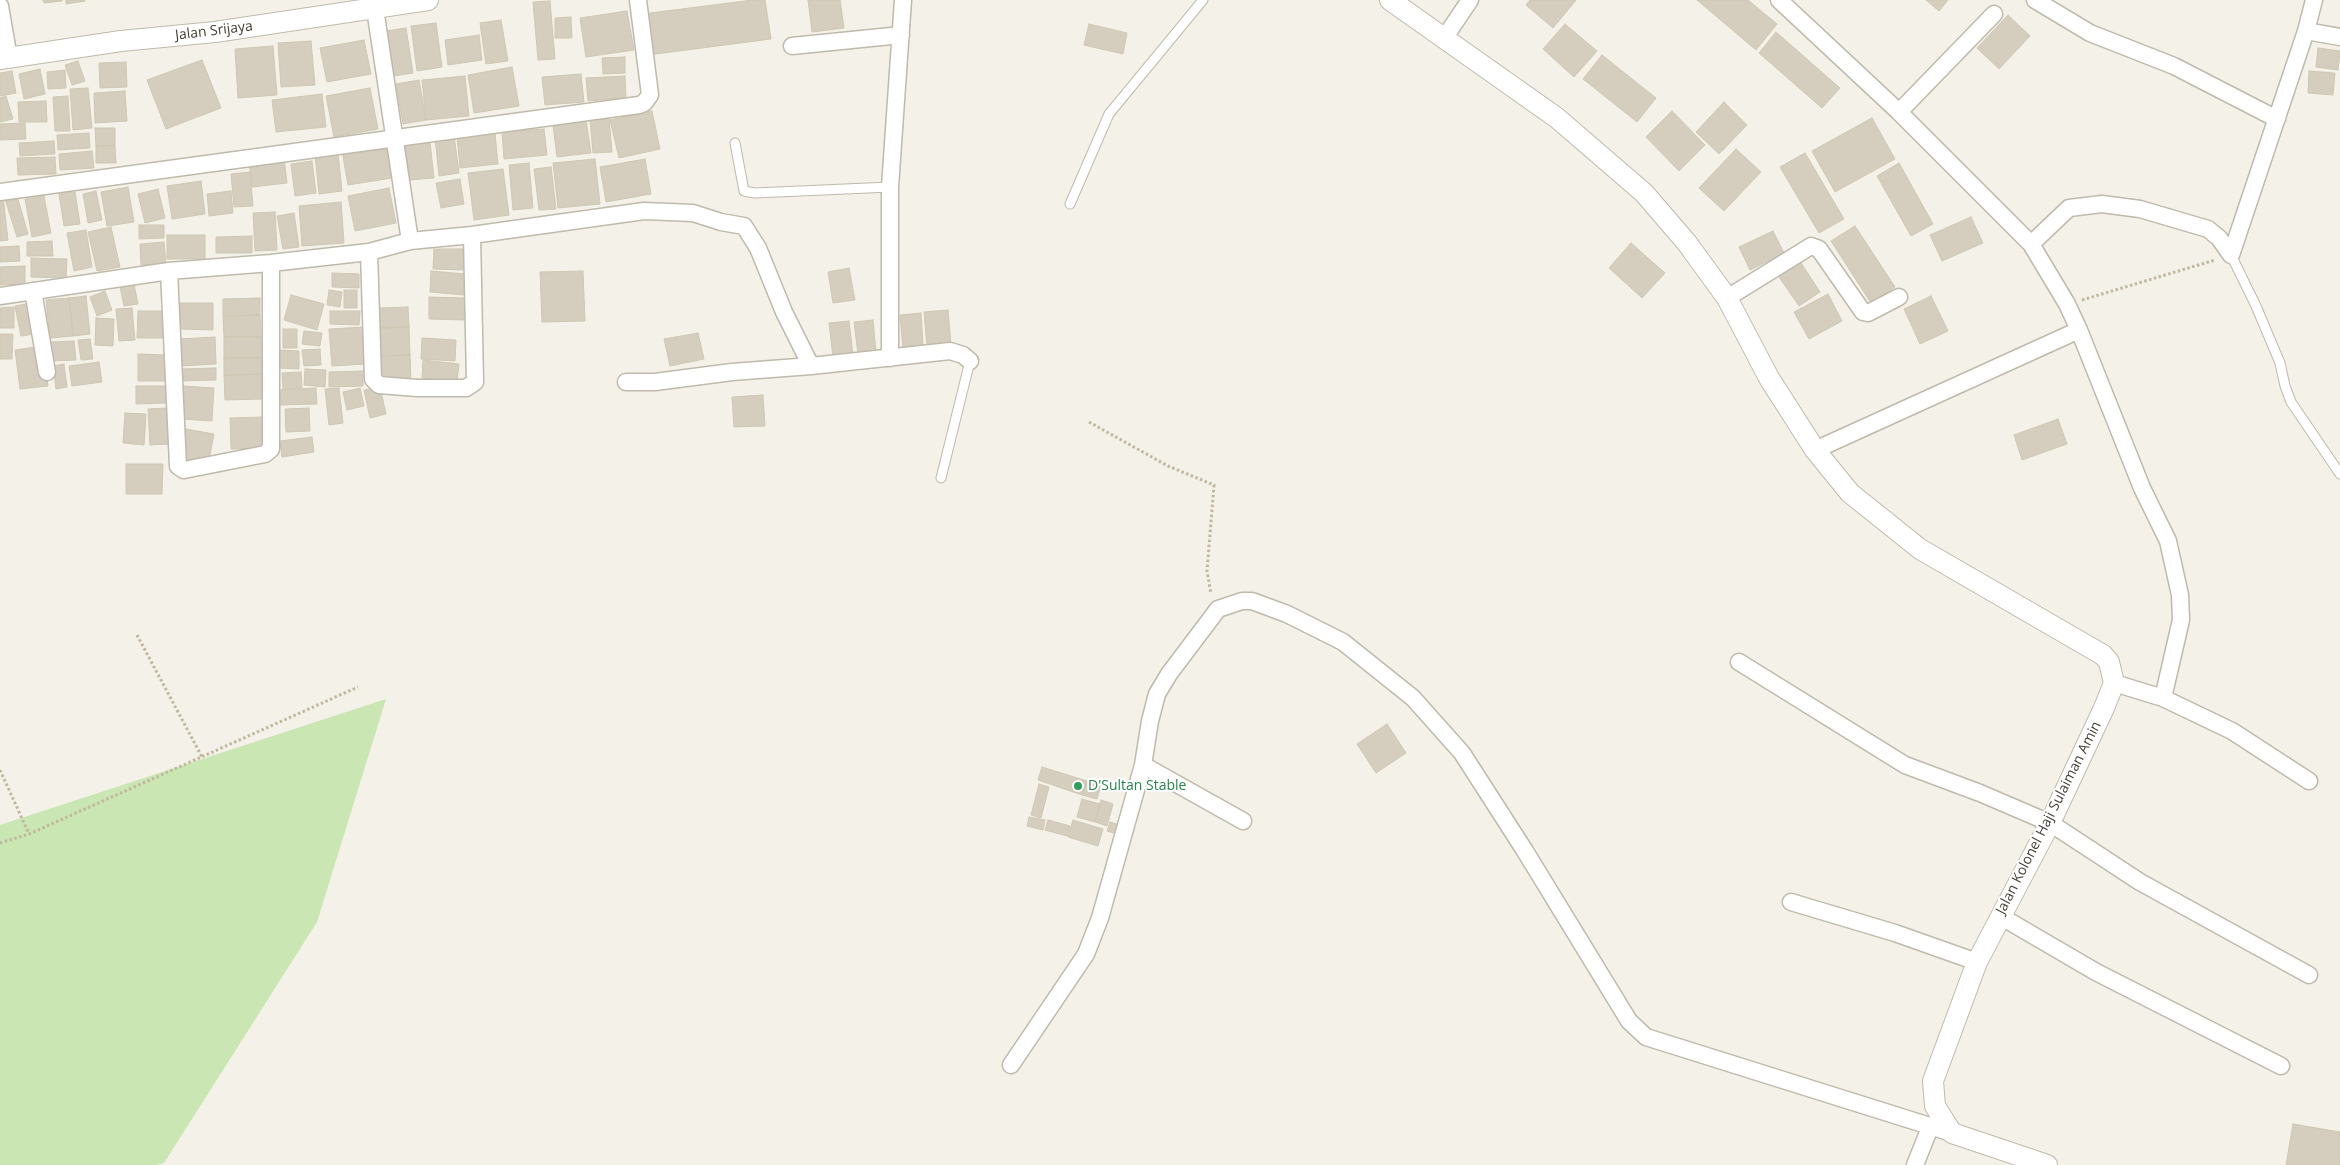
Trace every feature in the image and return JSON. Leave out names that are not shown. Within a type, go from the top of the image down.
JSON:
[{"type":"street","name":"Jalan Srijaya","points":[[4,59],[428,0]]},
{"type":"street","points":[[0,192],[644,103],[650,95],[638,0]]},
{"type":"street","points":[[890,358],[890,187],[904,0]]},
{"type":"street","points":[[1390,0],[1445,37],[1557,118],[1644,193],[1687,243],[1727,298],[1768,378],[1815,450],[1850,493],[1920,549],[2102,655],[2109,662],[2114,683],[2163,698],[2232,731],[2309,781]]},
{"type":"street","points":[[1445,37],[1470,0]]},
{"type":"street","points":[[1779,0],[1899,112],[2031,244],[2067,304],[2142,488],[2168,541],[2180,595],[2181,620],[2163,698]]},
{"type":"street","points":[[2035,0],[2090,33],[2174,66],[2277,119]]},
{"type":"street","points":[[2231,256],[2306,31],[2314,0]]},
{"type":"street","points":[[386,5],[396,137],[410,241]]},
{"type":"street","points":[[0,6],[4,59]]},
{"type":"street","points":[[1899,112],[1994,14]]},
{"type":"street","points":[[2306,31],[2340,37]]},
{"type":"street","points":[[792,46],[901,35]]},
{"type":"street","points":[[2031,244],[2069,208],[2102,204],[2140,209],[2208,229],[2219,238],[2231,256]]},
{"type":"street","points":[[0,296],[169,271],[271,264],[369,252],[410,241],[472,235],[644,211],[693,213],[721,222],[744,226],[758,248],[784,312],[811,366]]},
{"type":"street","points":[[369,252],[373,380],[379,385],[417,388],[466,388],[475,382],[472,235]]},
{"type":"street","points":[[1727,298],[1811,246],[1819,249],[1863,312],[1868,313],[1899,297]]},
{"type":"street","points":[[169,271],[178,466],[184,470],[265,454],[270,449],[271,264]]},
{"type":"street","points":[[33,291],[47,372]]},
{"type":"street","points":[[1815,450],[2079,330]]},
{"type":"street","points":[[626,382],[655,382],[732,372],[811,366],[950,351],[963,355],[970,361]]},
{"type":"street","points":[[1011,1064],[1086,954],[1100,918],[1143,765],[1150,721],[1157,694],[1169,674],[1218,609],[1234,603],[1252,601],[1287,614],[1343,642],[1413,698],[1462,753],[1525,851],[1629,1021],[1646,1037],[1765,1076],[1931,1125],[2047,1165]]},
{"type":"street","points":[[1739,662],[1905,765],[1980,793],[2050,823],[2140,882],[2309,975]]},
{"type":"street","name":"Jalan Kolonel Haji Sulaiman Amin","points":[[1952,1133],[1934,1106],[1933,1081],[1977,962],[2050,823],[2114,683]]},
{"type":"street","points":[[1143,765],[1243,821]]},
{"type":"street","points":[[1790,902],[1895,933],[1977,962]]},
{"type":"street","points":[[2000,916],[2096,972],[2281,1066]]},
{"type":"street","points":[[1915,1165],[1931,1125]]},
{"type":"lane","points":[[1070,204],[1109,114],[1203,0]]},
{"type":"lane","points":[[735,144],[744,191],[755,193],[890,187]]},
{"type":"lane","points":[[2231,256],[2256,306],[2280,364],[2284,386],[2291,402],[2340,474]]},
{"type":"lane","points":[[941,478],[970,361]]},
{"type":"path","points":[[2067,304],[2231,256]]},
{"type":"path","points":[[1089,422],[1168,466],[1214,485],[1207,571],[1210,589],[1218,609]]},
{"type":"path","points":[[137,635],[202,757]]},
{"type":"path","points":[[0,843],[29,834],[358,687]]},
{"type":"path","points":[[0,770],[29,834]]},
{"type":"green space","points":[[386,699],[317,922],[164,1163],[156,1165],[0,1165],[0,825]]},
{"type":"building","points":[[43,0],[62,0],[62,1],[44,3]]},
{"type":"building","points":[[66,0],[85,0],[85,1],[66,4]]},
{"type":"building","points":[[765,0],[771,39],[648,55],[642,14]]},
{"type":"building","points":[[808,0],[840,0],[844,28],[812,32]]},
{"type":"building","points":[[1530,0],[1576,0],[1553,28],[1526,5]]},
{"type":"building","points":[[1697,0],[1748,0],[1777,24],[1756,50]]},
{"type":"building","points":[[1926,0],[1948,0],[1939,11]]},
{"type":"building","points":[[550,1],[555,59],[538,60],[533,2]]},
{"type":"building","points":[[627,11],[634,50],[586,57],[580,18]]},
{"type":"building","points":[[2008,15],[2030,36],[1999,69],[1977,48]]},
{"type":"building","points":[[571,17],[572,38],[555,38],[555,18]]},
{"type":"building","points":[[501,20],[508,61],[486,64],[480,23]]},
{"type":"building","points":[[436,23],[442,67],[417,71],[411,26]]},
{"type":"building","points":[[1089,24],[1127,33],[1123,54],[1084,45]]},
{"type":"building","points":[[1565,24],[1597,51],[1574,77],[1543,49]]},
{"type":"building","points":[[406,28],[413,73],[393,76],[386,31]]},
{"type":"building","points":[[1776,32],[1840,88],[1822,108],[1759,53]]},
{"type":"building","points":[[479,35],[482,60],[448,65],[445,40]]},
{"type":"building","points":[[364,40],[371,74],[327,82],[320,48]]},
{"type":"building","points":[[311,41],[315,85],[281,87],[278,43]]},
{"type":"building","points":[[273,46],[277,95],[238,98],[235,49]]},
{"type":"building","points":[[2318,48],[2340,51],[2338,70],[2316,67]]},
{"type":"building","points":[[1602,55],[1656,98],[1637,122],[1583,79]]},
{"type":"building","points":[[625,57],[625,73],[603,74],[602,58]]},
{"type":"building","points":[[202,60],[221,108],[166,129],[147,80]]},
{"type":"building","points":[[78,61],[85,81],[72,85],[65,65]]},
{"type":"building","points":[[126,62],[127,87],[100,88],[99,63]]},
{"type":"building","points":[[512,67],[519,106],[474,113],[468,75]]},
{"type":"building","points":[[40,69],[45,94],[24,99],[19,74]]},
{"type":"building","points":[[65,70],[66,88],[48,89],[47,72]]},
{"type":"building","points":[[12,71],[16,93],[0,96],[0,73]]},
{"type":"building","points":[[2309,71],[2335,73],[2333,95],[2308,93]]},
{"type":"building","points":[[581,74],[584,102],[545,105],[542,77]]},
{"type":"building","points":[[465,76],[469,116],[426,120],[422,80]]},
{"type":"building","points":[[625,76],[626,98],[588,101],[586,78]]},
{"type":"building","points":[[419,80],[426,120],[403,124],[396,84]]},
{"type":"building","points":[[88,88],[92,128],[73,130],[70,89]]},
{"type":"building","points":[[370,88],[378,129],[334,137],[326,96]]},
{"type":"building","points":[[125,91],[127,121],[95,123],[94,93]]},
{"type":"building","points":[[322,94],[326,127],[276,132],[272,100]]},
{"type":"building","points":[[6,96],[13,119],[0,122],[0,98]]},
{"type":"building","points":[[68,96],[70,131],[55,131],[53,97]]},
{"type":"building","points":[[46,101],[47,122],[19,122],[18,102]]},
{"type":"building","points":[[1724,102],[1747,125],[1719,154],[1696,132]]},
{"type":"building","points":[[652,111],[660,149],[619,158],[610,120]]},
{"type":"building","points":[[1672,111],[1705,145],[1679,171],[1646,137]]},
{"type":"building","points":[[609,118],[612,152],[593,153],[590,120]]},
{"type":"building","points":[[1872,118],[1895,159],[1835,192],[1812,151]]},
{"type":"building","points":[[586,120],[591,153],[557,157],[553,125]]},
{"type":"building","points":[[25,123],[26,139],[0,140],[0,124]]},
{"type":"building","points":[[95,128],[115,128],[115,146],[96,146]]},
{"type":"building","points":[[544,129],[547,155],[504,159],[502,132]]},
{"type":"building","points":[[89,133],[90,148],[58,150],[57,135]]},
{"type":"building","points":[[495,133],[498,164],[460,168],[457,136]]},
{"type":"building","points":[[454,135],[459,173],[439,176],[435,137]]},
{"type":"building","points":[[54,141],[55,154],[20,156],[19,143]]},
{"type":"building","points":[[430,142],[434,178],[409,180],[405,145]]},
{"type":"building","points":[[387,144],[392,178],[348,185],[342,151]]},
{"type":"building","points":[[96,146],[115,146],[116,163],[96,163]]},
{"type":"building","points":[[1736,149],[1761,172],[1724,211],[1699,188]]},
{"type":"building","points":[[92,151],[94,168],[60,170],[59,154]]},
{"type":"building","points":[[338,153],[342,191],[319,194],[315,155]]},
{"type":"building","points":[[1805,153],[1844,219],[1819,233],[1780,167]]},
{"type":"building","points":[[55,157],[56,174],[18,175],[17,158]]},
{"type":"building","points":[[284,158],[287,183],[252,187],[249,161]]},
{"type":"building","points":[[595,159],[600,204],[558,208],[553,163]]},
{"type":"building","points":[[645,159],[651,194],[606,202],[600,167]]},
{"type":"building","points":[[312,161],[316,193],[295,196],[291,164]]},
{"type":"building","points":[[529,163],[533,208],[513,210],[509,165]]},
{"type":"building","points":[[1899,163],[1933,224],[1911,236],[1877,176]]},
{"type":"building","points":[[551,167],[556,209],[539,210],[534,169]]},
{"type":"building","points":[[503,169],[509,215],[474,220],[468,173]]},
{"type":"building","points":[[250,172],[253,206],[234,207],[231,174]]},
{"type":"building","points":[[460,179],[464,204],[441,208],[436,183]]},
{"type":"building","points":[[201,181],[205,214],[172,219],[167,186]]},
{"type":"building","points":[[128,187],[134,222],[107,226],[101,192]]},
{"type":"building","points":[[389,188],[396,223],[355,231],[348,196]]},
{"type":"building","points":[[158,189],[165,218],[145,223],[138,194]]},
{"type":"building","points":[[96,191],[102,220],[88,223],[83,194]]},
{"type":"building","points":[[231,191],[233,213],[209,216],[207,194]]},
{"type":"building","points":[[75,192],[80,224],[64,226],[59,194]]},
{"type":"building","points":[[3,196],[8,240],[0,241],[0,197]]},
{"type":"building","points":[[17,196],[28,234],[17,237],[5,199]]},
{"type":"building","points":[[44,196],[51,233],[32,237],[25,199]]},
{"type":"building","points":[[341,202],[344,243],[302,246],[299,206]]},
{"type":"building","points":[[275,212],[277,250],[255,251],[253,213]]},
{"type":"building","points":[[294,213],[299,247],[283,249],[277,216]]},
{"type":"building","points":[[1971,217],[1983,243],[1942,261],[1930,235]]},
{"type":"building","points":[[139,225],[164,225],[164,238],[139,239]]},
{"type":"building","points":[[1855,226],[1895,287],[1871,303],[1831,241]]},
{"type":"building","points":[[111,227],[120,267],[97,271],[88,232]]},
{"type":"building","points":[[86,230],[92,267],[74,271],[67,233]]},
{"type":"building","points":[[1773,231],[1784,253],[1750,270],[1739,247]]},
{"type":"building","points":[[167,235],[205,235],[205,259],[167,259]]},
{"type":"building","points":[[252,236],[252,253],[216,253],[216,237]]},
{"type":"building","points":[[52,241],[53,256],[27,256],[27,242]]},
{"type":"building","points":[[164,242],[166,264],[141,265],[140,244]]},
{"type":"building","points":[[1631,243],[1665,273],[1642,298],[1609,268]]},
{"type":"building","points":[[19,246],[20,261],[0,262],[0,247]]},
{"type":"building","points":[[434,249],[463,249],[463,270],[433,269]]},
{"type":"building","points":[[31,258],[67,259],[66,278],[31,277]]},
{"type":"building","points":[[1799,260],[1820,292],[1799,306],[1777,274]]},
{"type":"building","points":[[25,266],[25,284],[0,285],[0,267]]},
{"type":"building","points":[[849,268],[855,300],[833,303],[828,272]]},
{"type":"building","points":[[431,271],[465,274],[464,295],[430,292]]},
{"type":"building","points":[[583,271],[585,321],[542,322],[540,272]]},
{"type":"building","points":[[332,273],[359,274],[359,288],[332,287]]},
{"type":"building","points":[[134,284],[138,304],[124,306],[120,287]]},
{"type":"building","points":[[329,290],[342,292],[340,307],[327,305]]},
{"type":"building","points":[[344,290],[357,290],[357,308],[344,308]]},
{"type":"building","points":[[105,291],[112,310],[97,316],[90,297]]},
{"type":"building","points":[[1828,294],[1842,321],[1809,339],[1794,312]]},
{"type":"building","points":[[291,295],[324,304],[317,330],[284,320]]},
{"type":"building","points":[[86,296],[90,334],[73,336],[69,298]]},
{"type":"building","points":[[1931,296],[1948,331],[1920,344],[1904,309]]},
{"type":"building","points":[[429,297],[465,298],[464,320],[429,319]]},
{"type":"building","points":[[69,298],[73,336],[50,338],[46,300]]},
{"type":"building","points":[[260,298],[260,315],[223,316],[223,299]]},
{"type":"building","points":[[180,303],[213,303],[213,330],[180,329]]},
{"type":"building","points":[[27,304],[34,334],[21,336],[15,306]]},
{"type":"building","points":[[14,307],[14,328],[0,328],[0,308]]},
{"type":"building","points":[[408,307],[409,327],[379,328],[378,308]]},
{"type":"building","points":[[132,308],[135,340],[119,341],[116,309]]},
{"type":"building","points":[[948,310],[951,345],[927,346],[924,312]]},
{"type":"building","points":[[138,311],[163,311],[163,338],[137,338]]},
{"type":"building","points":[[330,311],[360,311],[359,325],[330,324]]},
{"type":"building","points":[[921,313],[923,346],[903,348],[900,315]]},
{"type":"building","points":[[260,315],[261,337],[224,337],[223,316]]},
{"type":"building","points":[[96,318],[114,319],[113,346],[95,345]]},
{"type":"building","points":[[873,320],[876,352],[858,354],[854,322]]},
{"type":"building","points":[[849,321],[853,355],[833,357],[829,323]]},
{"type":"building","points":[[365,327],[367,364],[332,366],[329,329]]},
{"type":"building","points":[[409,327],[410,355],[380,356],[379,328]]},
{"type":"building","points":[[283,329],[297,329],[297,348],[283,348]]},
{"type":"building","points":[[304,331],[322,333],[320,346],[302,344]]},
{"type":"building","points":[[698,333],[704,359],[670,366],[664,339]]},
{"type":"building","points":[[0,334],[13,334],[12,359],[0,359]]},
{"type":"building","points":[[215,337],[216,364],[181,366],[179,339]]},
{"type":"building","points":[[224,337],[261,337],[261,358],[224,358]]},
{"type":"building","points":[[422,338],[456,340],[455,361],[421,359]]},
{"type":"building","points":[[90,339],[93,359],[81,360],[78,340]]},
{"type":"building","points":[[74,341],[76,360],[52,361],[50,342]]},
{"type":"building","points":[[42,346],[48,386],[20,389],[15,350]]},
{"type":"building","points":[[320,349],[321,365],[304,366],[302,350]]},
{"type":"building","points":[[279,350],[299,351],[299,369],[279,368]]},
{"type":"building","points":[[138,354],[165,355],[165,381],[138,381]]},
{"type":"building","points":[[410,355],[411,381],[380,382],[380,356]]},
{"type":"building","points":[[224,358],[261,358],[262,374],[224,375]]},
{"type":"building","points":[[423,360],[459,364],[457,382],[422,378]]},
{"type":"building","points":[[99,362],[102,382],[72,386],[69,366]]},
{"type":"building","points":[[64,364],[67,387],[56,389],[53,366]]},
{"type":"building","points":[[216,368],[216,380],[181,381],[181,369]]},
{"type":"building","points":[[305,369],[326,370],[325,387],[304,385]]},
{"type":"building","points":[[363,371],[363,386],[329,387],[329,372]]},
{"type":"building","points":[[301,372],[302,388],[283,389],[282,373]]},
{"type":"building","points":[[262,374],[262,399],[225,400],[224,375]]},
{"type":"building","points":[[136,386],[167,386],[167,403],[136,404]]},
{"type":"building","points":[[183,386],[214,388],[212,421],[181,419]]},
{"type":"building","points":[[380,387],[386,414],[370,418],[364,390]]},
{"type":"building","points":[[316,388],[317,404],[280,405],[279,390]]},
{"type":"building","points":[[339,388],[343,423],[329,425],[325,389]]},
{"type":"building","points":[[360,388],[364,406],[347,410],[343,392]]},
{"type":"building","points":[[763,395],[765,426],[734,427],[732,397]]},
{"type":"building","points":[[166,408],[169,444],[150,445],[148,409]]},
{"type":"building","points":[[309,408],[310,431],[286,432],[285,409]]},
{"type":"building","points":[[125,413],[146,414],[144,445],[123,443]]},
{"type":"building","points":[[264,417],[266,448],[231,449],[230,418]]},
{"type":"building","points":[[2058,419],[2067,444],[2022,460],[2014,435]]},
{"type":"building","points":[[186,429],[214,434],[208,465],[181,460]]},
{"type":"building","points":[[312,437],[314,452],[282,457],[280,441]]},
{"type":"building","points":[[126,464],[163,464],[162,494],[126,494]]},
{"type":"building","points":[[1387,724],[1406,753],[1376,773],[1357,744]]},
{"type":"building","points":[[1042,767],[1087,781],[1082,795],[1038,780]]},
{"type":"building","points":[[1087,781],[1101,785],[1097,799],[1082,795]]},
{"type":"building","points":[[1039,784],[1049,787],[1041,818],[1031,815]]},
{"type":"building","points":[[1082,799],[1100,804],[1095,822],[1077,817]]},
{"type":"building","points":[[1101,800],[1113,804],[1107,826],[1095,822]]},
{"type":"building","points":[[1029,817],[1045,820],[1043,830],[1027,826]]},
{"type":"building","points":[[1048,820],[1070,826],[1067,836],[1045,830]]},
{"type":"building","points":[[1073,820],[1103,829],[1098,846],[1068,837]]},
{"type":"building","points":[[1110,822],[1120,825],[1117,834],[1107,831]]},
{"type":"building","points":[[2293,1124],[2340,1132],[2340,1165],[2286,1165]]},
{"type":"place","name":"D'Sultan Stable","points":[[1078,786]]}]
